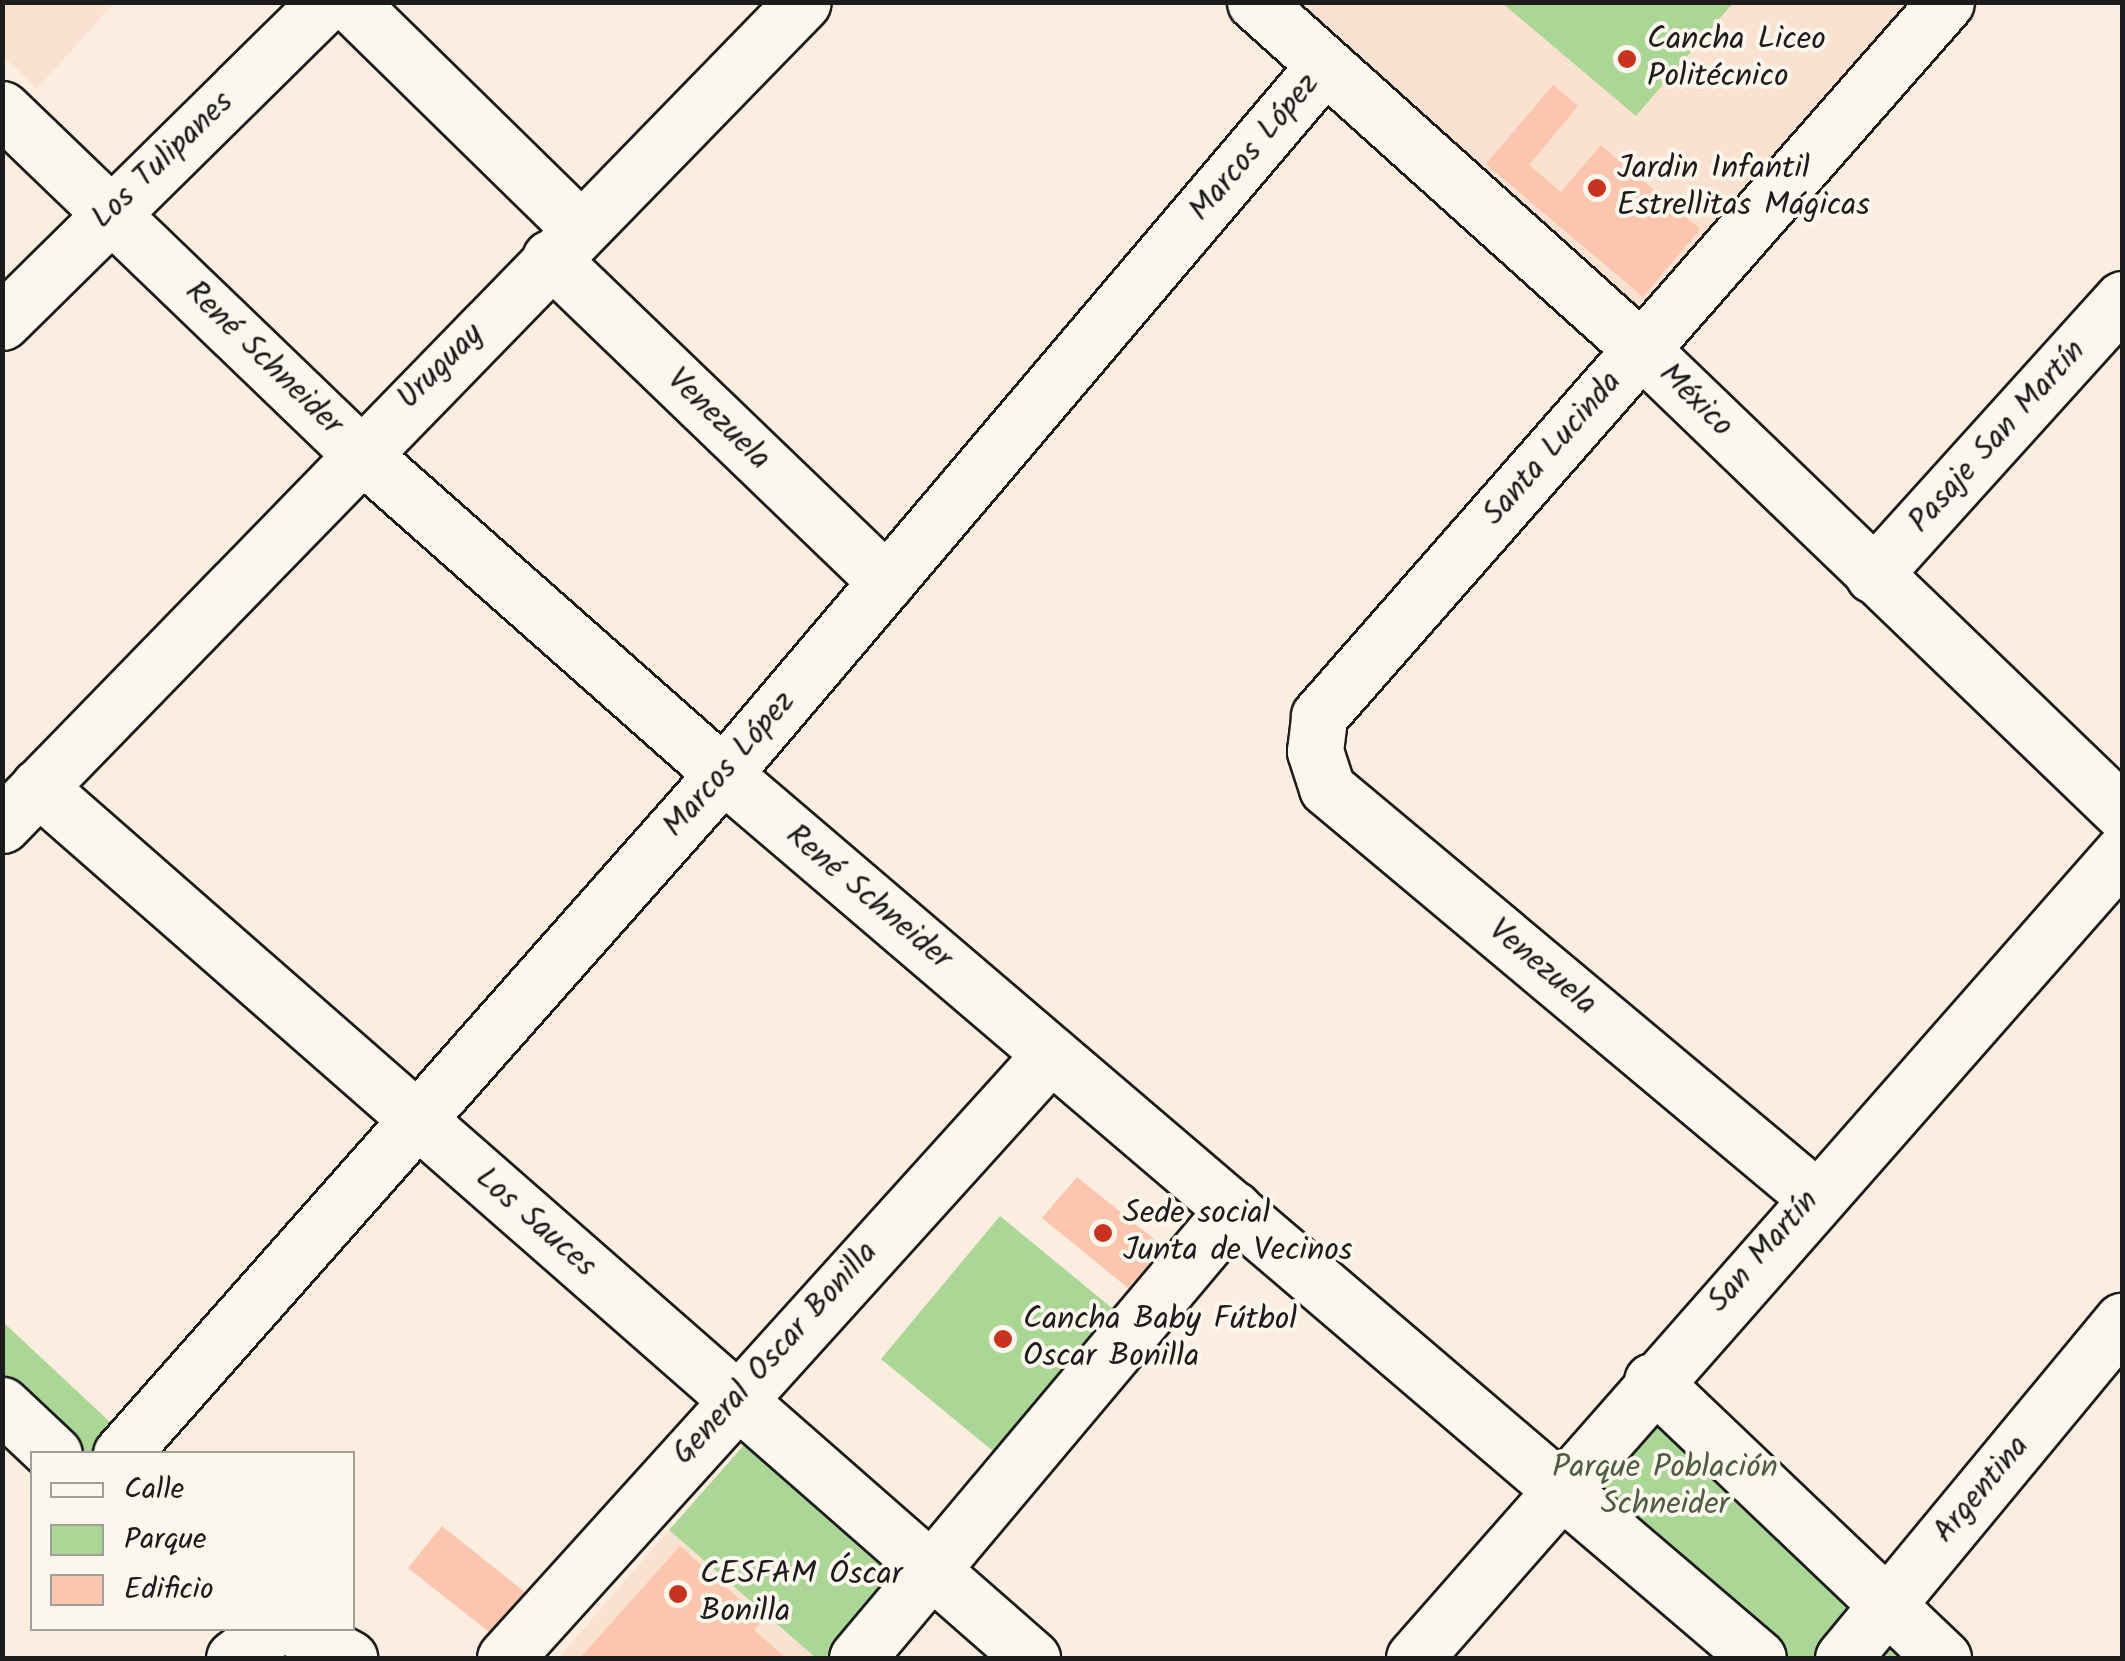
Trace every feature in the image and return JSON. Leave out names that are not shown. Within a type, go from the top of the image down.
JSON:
[{"type":"street","name":"Los Tulipanes","points":[[2,322],[326,2]]},
{"type":"street","name":"Venezuela","points":[[349,2],[565,242],[887,582]]},
{"type":"street","name":"Uruguay","points":[[20,806],[358,451],[803,2]]},
{"type":"street","name":"México","points":[[1256,2],[1640,348],[2122,812]]},
{"type":"street","name":"Santa Lucinda","points":[[1319,716],[1946,2]]},
{"type":"street","name":"Marcos López","points":[[124,1451],[723,774],[1325,66]]},
{"type":"street","name":"René Schneider","points":[[2,109],[358,451],[723,774],[1758,1658]]},
{"type":"street","name":"Pasaje San Martín","points":[[1873,576],[2122,299]]},
{"type":"street","name":"Venezuela","points":[[1319,716],[1315,751],[1327,788],[1813,1195]]},
{"type":"street","name":"Los Sauces","points":[[20,806],[418,1121],[1032,1658]]},
{"type":"street","name":"San Martín","points":[[1414,1658],[1813,1195],[2122,853]]},
{"type":"street","name":"General Oscar Bonilla","points":[[505,1658],[735,1398],[1051,1054]]},
{"type":"street","points":[[858,1658],[1234,1209]]},
{"type":"street","name":"Argentina","points":[[1843,1658],[2122,1322]]},
{"type":"street","points":[[1652,1380],[1885,1607],[1943,1658]]},
{"type":"street","points":[[2,1405],[51,1451]]},
{"type":"street","points":[[259,1637],[350,1658]]},
{"type":"shaded area","points":[[2,3],[114,3],[37,89],[3,56]]},
{"type":"shaded area","points":[[1299,3],[1928,3],[1641,315]]},
{"type":"shaded area","name":"CESFAM Óscar Bonilla","points":[[669,1530],[816,1658],[558,1658]]},
{"type":"green space","name":"Cancha Liceo Politécnico","points":[[1502,3],[1733,3],[1636,116]]},
{"type":"green space","name":"Cancha Baby Fútbol Oscar Bonilla","points":[[1000,1216],[1124,1318],[1005,1461],[881,1359]]},
{"type":"green space","points":[[2,1321],[127,1438],[111,1451],[71,1451],[3,1388]]},
{"type":"green space","name":"Parque Población Schneider","points":[[1660,1411],[1921,1658],[1784,1658],[1592,1490]]},
{"type":"green space","points":[[752,1436],[907,1567],[832,1658],[816,1658],[669,1530]]},
{"type":"building","points":[[1553,85],[1578,106],[1529,165],[1561,192],[1601,145],[1700,229],[1643,297],[1486,164]]},
{"type":"building","name":"Sede social Junta de Vecinos","points":[[1077,1177],[1164,1247],[1128,1288],[1042,1218]]},
{"type":"building","points":[[442,1526],[541,1605],[508,1647],[408,1568]]},
{"type":"building","name":"CESFAM Óscar Bonilla","points":[[680,1546],[763,1620],[754,1630],[786,1658],[580,1658]]},
{"type":"place","name":"Cancha Liceo Politécnico","points":[[1627,59]]},
{"type":"place","name":"Jardin Infantil Estrellitas Mágicas","points":[[1597,188]]},
{"type":"place","name":"Sede social Junta de Vecinos","points":[[1103,1233]]},
{"type":"place","name":"Cancha Baby Fútbol Oscar Bonilla","points":[[1003,1339]]},
{"type":"place","name":"CESFAM Óscar Bonilla","points":[[678,1594]]}]
